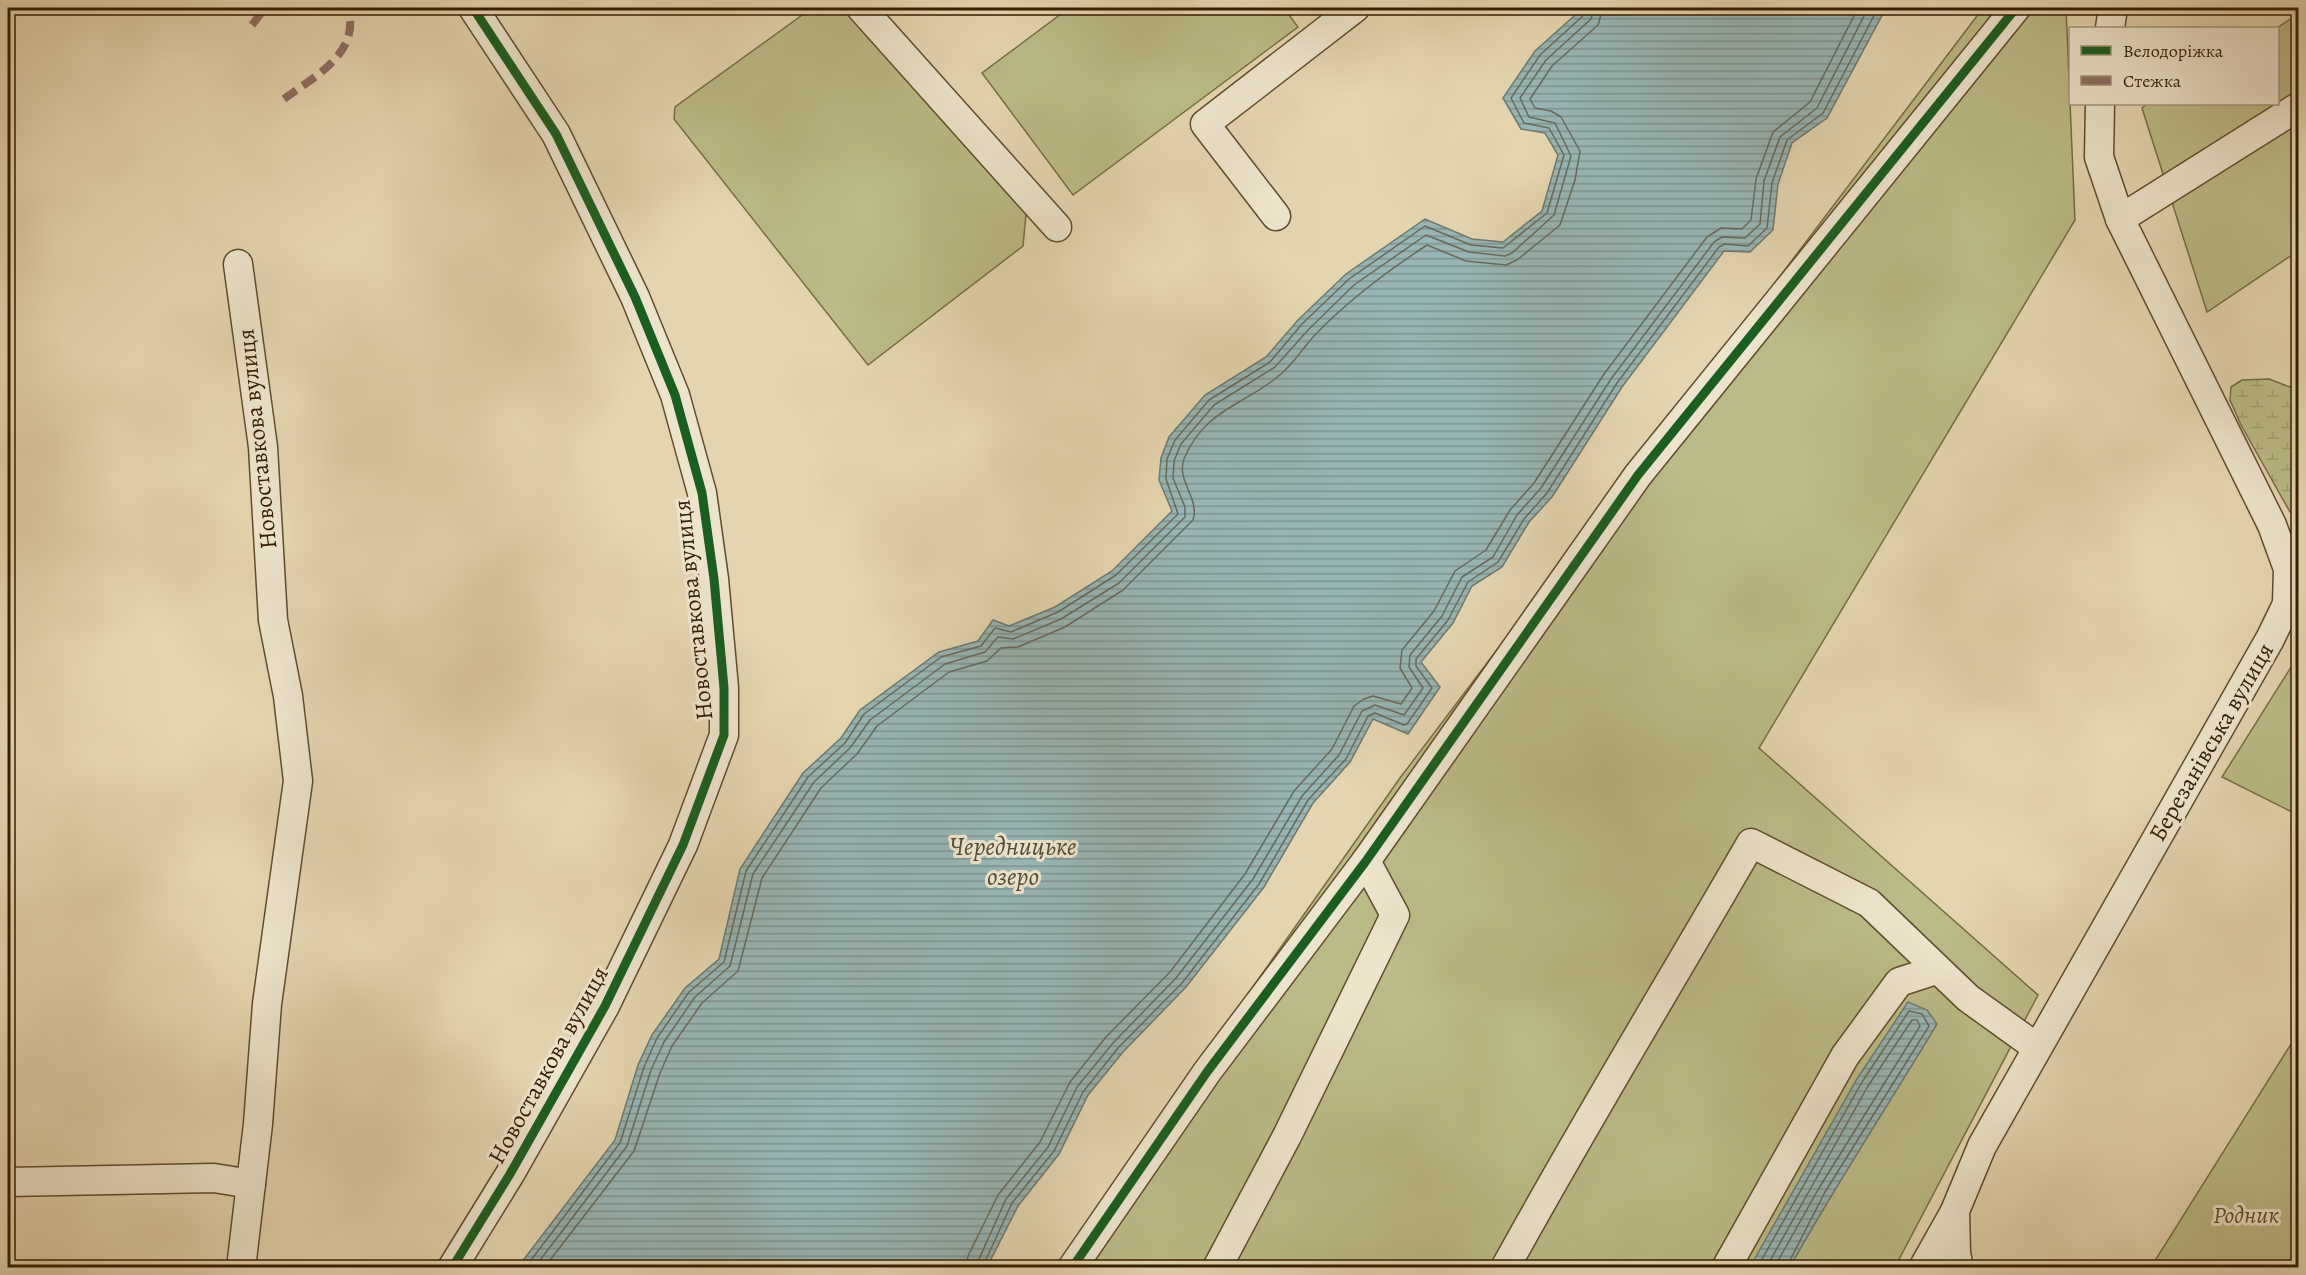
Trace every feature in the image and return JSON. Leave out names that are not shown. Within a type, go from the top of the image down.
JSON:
[{"type":"street","name":"Новоставкова вулиця","points":[[452,1268],[510,1174],[605,1006],[683,845],[724,735],[724,688],[714,579],[702,493],[675,394],[634,297],[556,134],[473,8]]},
{"type":"street","points":[[861,8],[1057,227]]},
{"type":"street","points":[[1276,216],[1205,124],[1323,17],[1355,8]]},
{"type":"street","points":[[1072,1268],[1207,1072],[1366,861],[1638,475],[2016,8]]},
{"type":"street","points":[[2110,27],[2113,8]]},
{"type":"street","name":"Березанівська вулиця","points":[[1959,1268],[1956,1253],[1955,1211],[1982,1146],[2036,1047],[2270,639],[2287,604],[2293,569],[2120,219],[2099,157],[2100,105]]},
{"type":"street","points":[[2120,219],[2298,107]]},
{"type":"street","name":"Новоставкова вулиця","points":[[238,264],[263,447],[273,620],[288,696],[298,781],[267,1004],[251,1184],[240,1268]]},
{"type":"street","points":[[1505,1268],[1638,1032],[1751,843],[1869,903],[1936,970],[1968,998],[2036,1047]]},
{"type":"street","points":[[1217,1268],[1287,1136],[1395,915],[1366,861]]},
{"type":"street","points":[[1726,1268],[1845,1056],[1899,982],[1936,970]]},
{"type":"street","points":[[8,1182],[214,1178],[251,1184]]},
{"type":"street","points":[[1923,1268],[1955,1211]]},
{"type":"green space","points":[[812,8],[851,8],[1027,204],[1023,246],[868,365],[674,119],[675,107]]},
{"type":"green space","points":[[1069,8],[1284,8],[1298,27],[1073,195],[982,73]]},
{"type":"green space","points":[[1983,8],[2066,8],[2075,220],[1759,748],[2038,995],[1895,1267],[1055,1268],[1400,778]]},
{"type":"green space","points":[[2298,14],[2298,251],[2207,312],[2142,108],[2146,105],[2279,105],[2278,27]]},
{"type":"green space","points":[[2269,379],[2298,390],[2298,515],[2290,512],[2241,425],[2230,400],[2231,387],[2242,380]]},
{"type":"green space","points":[[2298,656],[2298,815],[2222,777]]},
{"type":"green space","name":"Родник","points":[[2298,1033],[2298,1267],[2151,1267]]},
{"type":"water","name":"Чередницьке озеро","points":[[1583,8],[1886,8],[1827,118],[1792,143],[1778,184],[1773,230],[1750,252],[1724,251],[1622,387],[1552,497],[1529,522],[1502,567],[1472,586],[1453,623],[1421,662],[1440,687],[1408,734],[1373,719],[1350,762],[1313,803],[1264,887],[1186,987],[1123,1052],[1088,1095],[1059,1154],[1018,1206],[987,1267],[518,1267],[615,1140],[638,1065],[652,1035],[685,988],[719,959],[740,869],[803,773],[841,738],[860,710],[939,652],[978,641],[993,620],[1009,626],[1055,607],[1112,571],[1172,511],[1159,480],[1161,458],[1169,437],[1205,395],[1266,357],[1298,320],[1346,274],[1425,219],[1472,239],[1503,242],[1542,211],[1558,155],[1545,133],[1521,129],[1503,98],[1535,51]]},
{"type":"water","points":[[1908,1002],[1927,1010],[1937,1024],[1790,1267],[1750,1267],[1857,1079]]},
{"type":"marked path","points":[[252,25],[265,8]]},
{"type":"marked path","points":[[284,99],[321,72],[342,51],[348,38],[350,24],[348,8]]},
{"type":"cycle path","points":[[452,1268],[510,1174],[605,1006],[683,845],[724,735],[724,688],[714,579],[702,493],[675,395],[635,297],[556,134],[473,8]]},
{"type":"cycle path","points":[[1072,1268],[1207,1072],[1366,861],[1638,475],[2016,8]]}]
